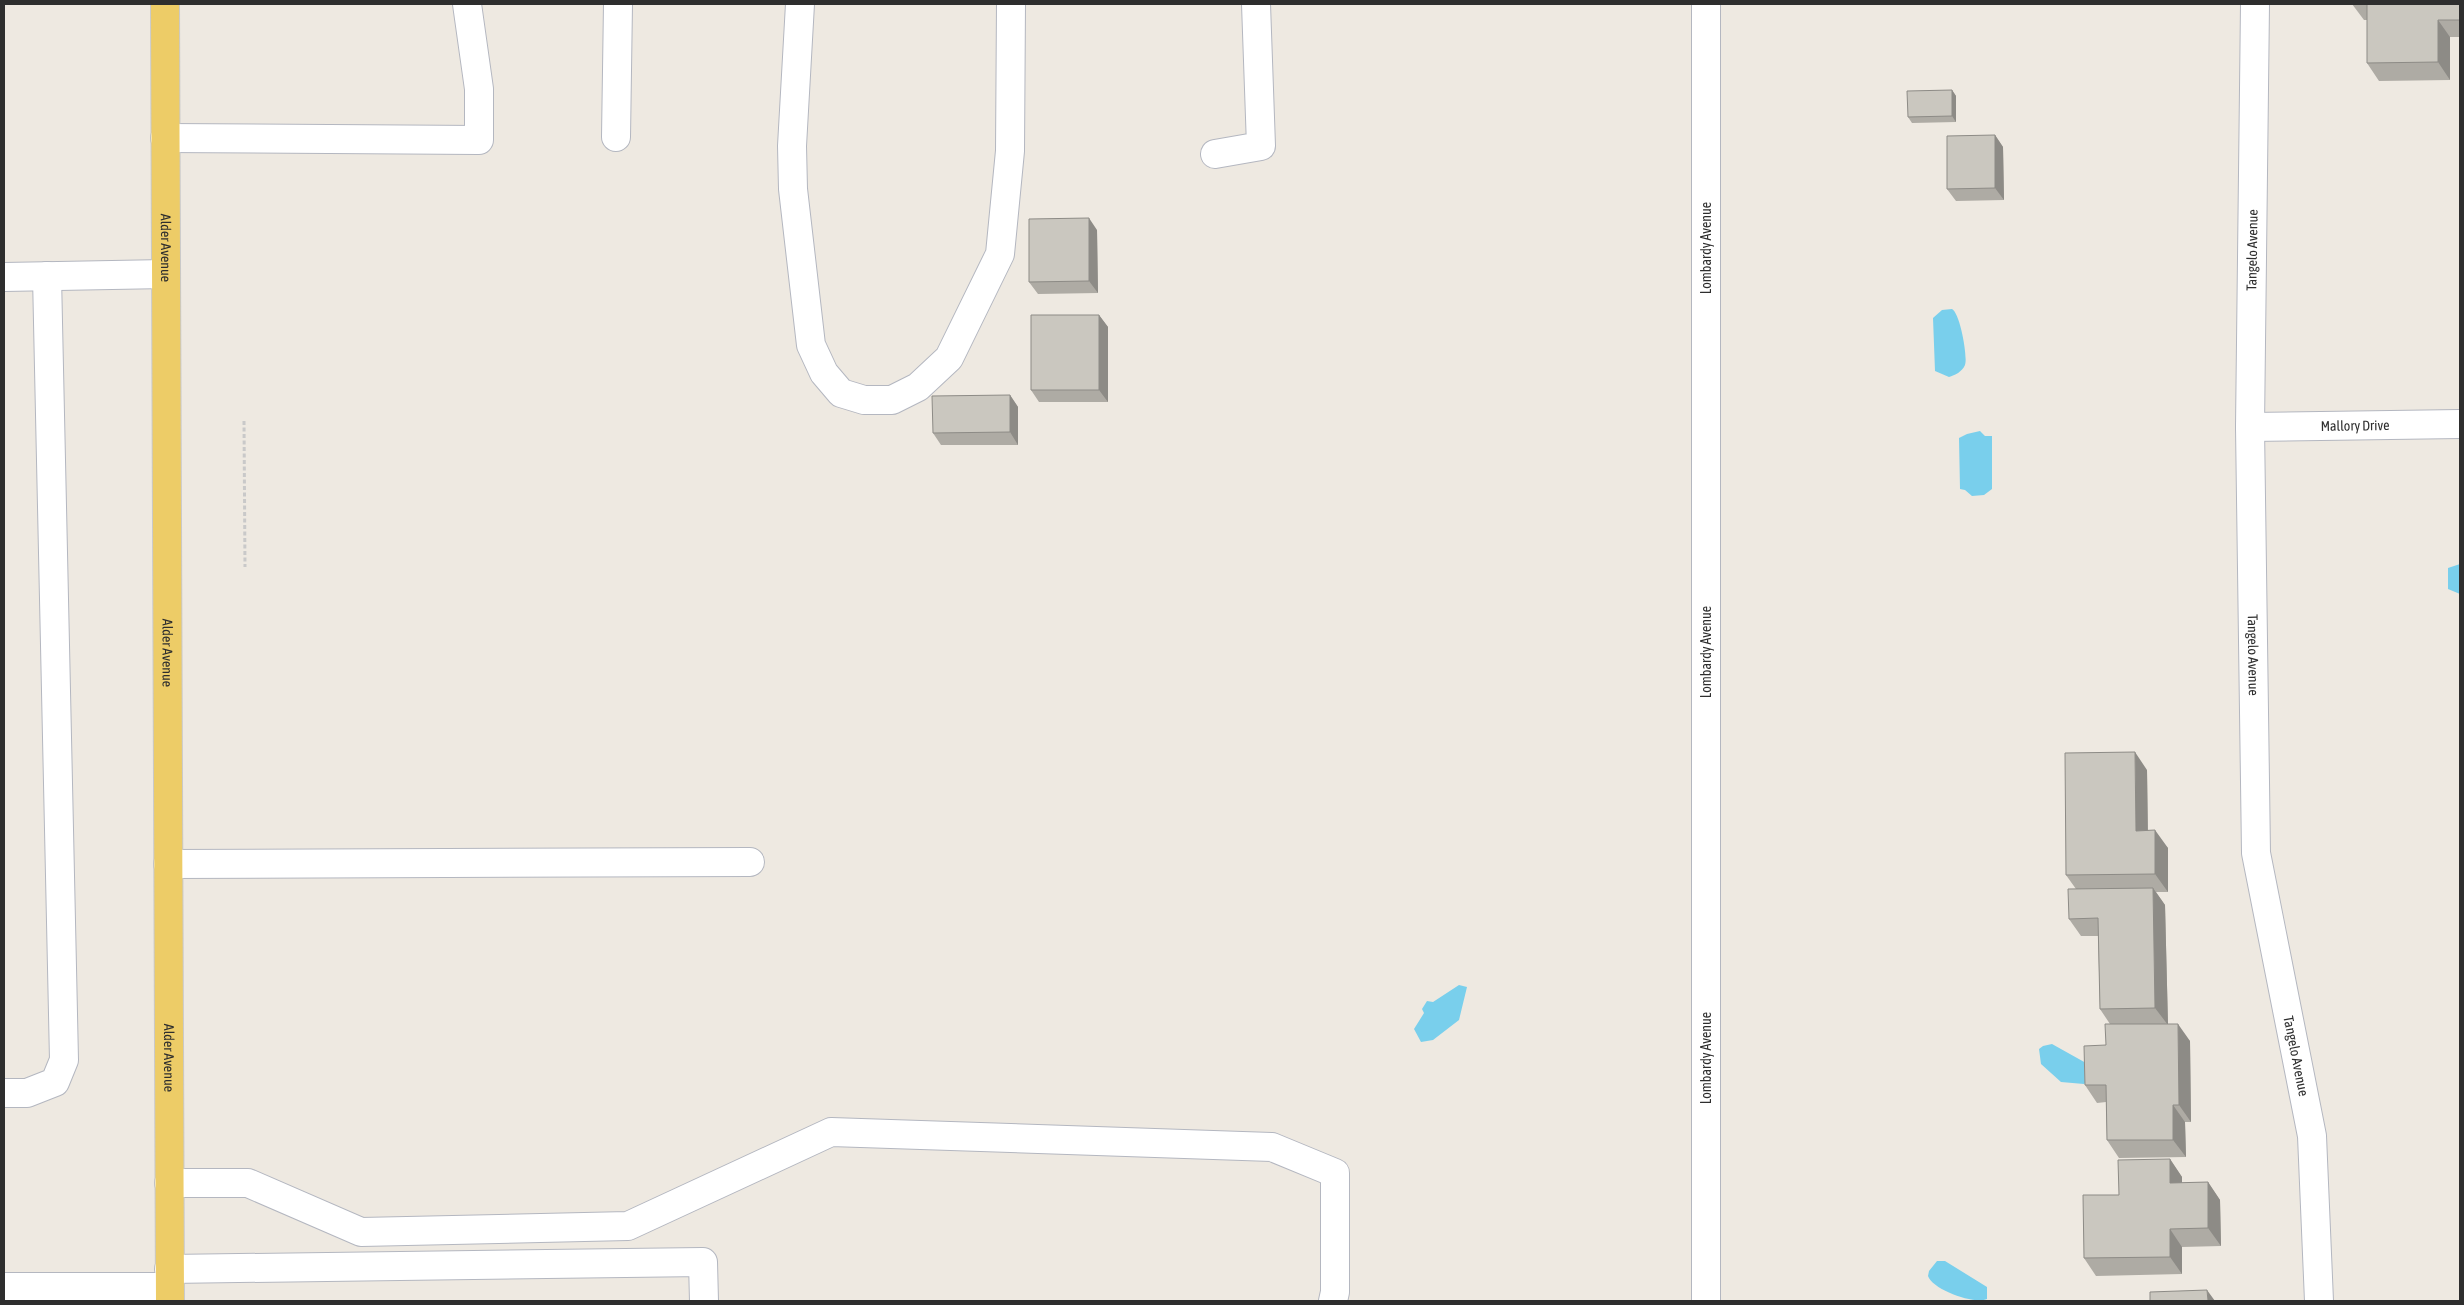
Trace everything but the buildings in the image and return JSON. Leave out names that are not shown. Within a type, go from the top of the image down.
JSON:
[{"type":"main road","name":"Alder Avenue","points":[[165,4],[170,1286]]},
{"type":"street","points":[[166,138],[479,140],[479,89],[467,4]]},
{"type":"street","points":[[616,136],[618,4]]},
{"type":"street","points":[[800,4],[792,146],[793,189],[811,346],[824,373],[841,393],[864,400],[892,400],[918,387],[949,358],[1000,254],[1010,151],[1010,4]]},
{"type":"street","points":[[1215,154],[1261,146],[1256,4]]},
{"type":"street","name":"Lombardy Avenue","points":[[1706,4],[1706,1301]]},
{"type":"street","name":"Tangelo Avenue","points":[[2255,4],[2250,427],[2256,853],[2312,1136],[2319,1301]]},
{"type":"street","points":[[4,277],[166,274]]},
{"type":"street","points":[[4,1092],[27,1092],[55,1082],[64,1060],[48,276]]},
{"type":"street","name":"Mallory Drive","points":[[2250,427],[2460,424]]},
{"type":"street","points":[[168,864],[750,862]]},
{"type":"street","points":[[170,1183],[248,1183],[361,1232],[628,1226],[831,1132],[1272,1147],[1335,1173],[1335,1292],[1333,1301]]},
{"type":"street","points":[[4,1287],[170,1286],[703,1262],[704,1301]]},
{"type":"path","points":[[244,421],[244,567]]},
{"type":"water","points":[[1952,309],[1958,318],[1966,360],[1962,370],[1949,377],[1935,371],[1933,318],[1942,310]]},
{"type":"water","points":[[1980,431],[1985,436],[1992,436],[1992,489],[1984,495],[1972,496],[1965,490],[1960,489],[1959,438]]},
{"type":"water","points":[[2460,564],[2460,594],[2448,589],[2448,568]]},
{"type":"water","points":[[1459,985],[1467,987],[1459,1020],[1433,1040],[1421,1042],[1414,1029],[1424,1013],[1422,1009],[1427,1001],[1433,1002]]},
{"type":"water","points":[[2052,1044],[2086,1063],[2087,1082],[2084,1084],[2061,1082],[2041,1064],[2039,1049]]},
{"type":"water","points":[[1937,1261],[1945,1261],[1987,1287],[1987,1299],[1973,1300],[1964,1298],[1946,1291],[1931,1281],[1928,1276],[1929,1271]]}]
